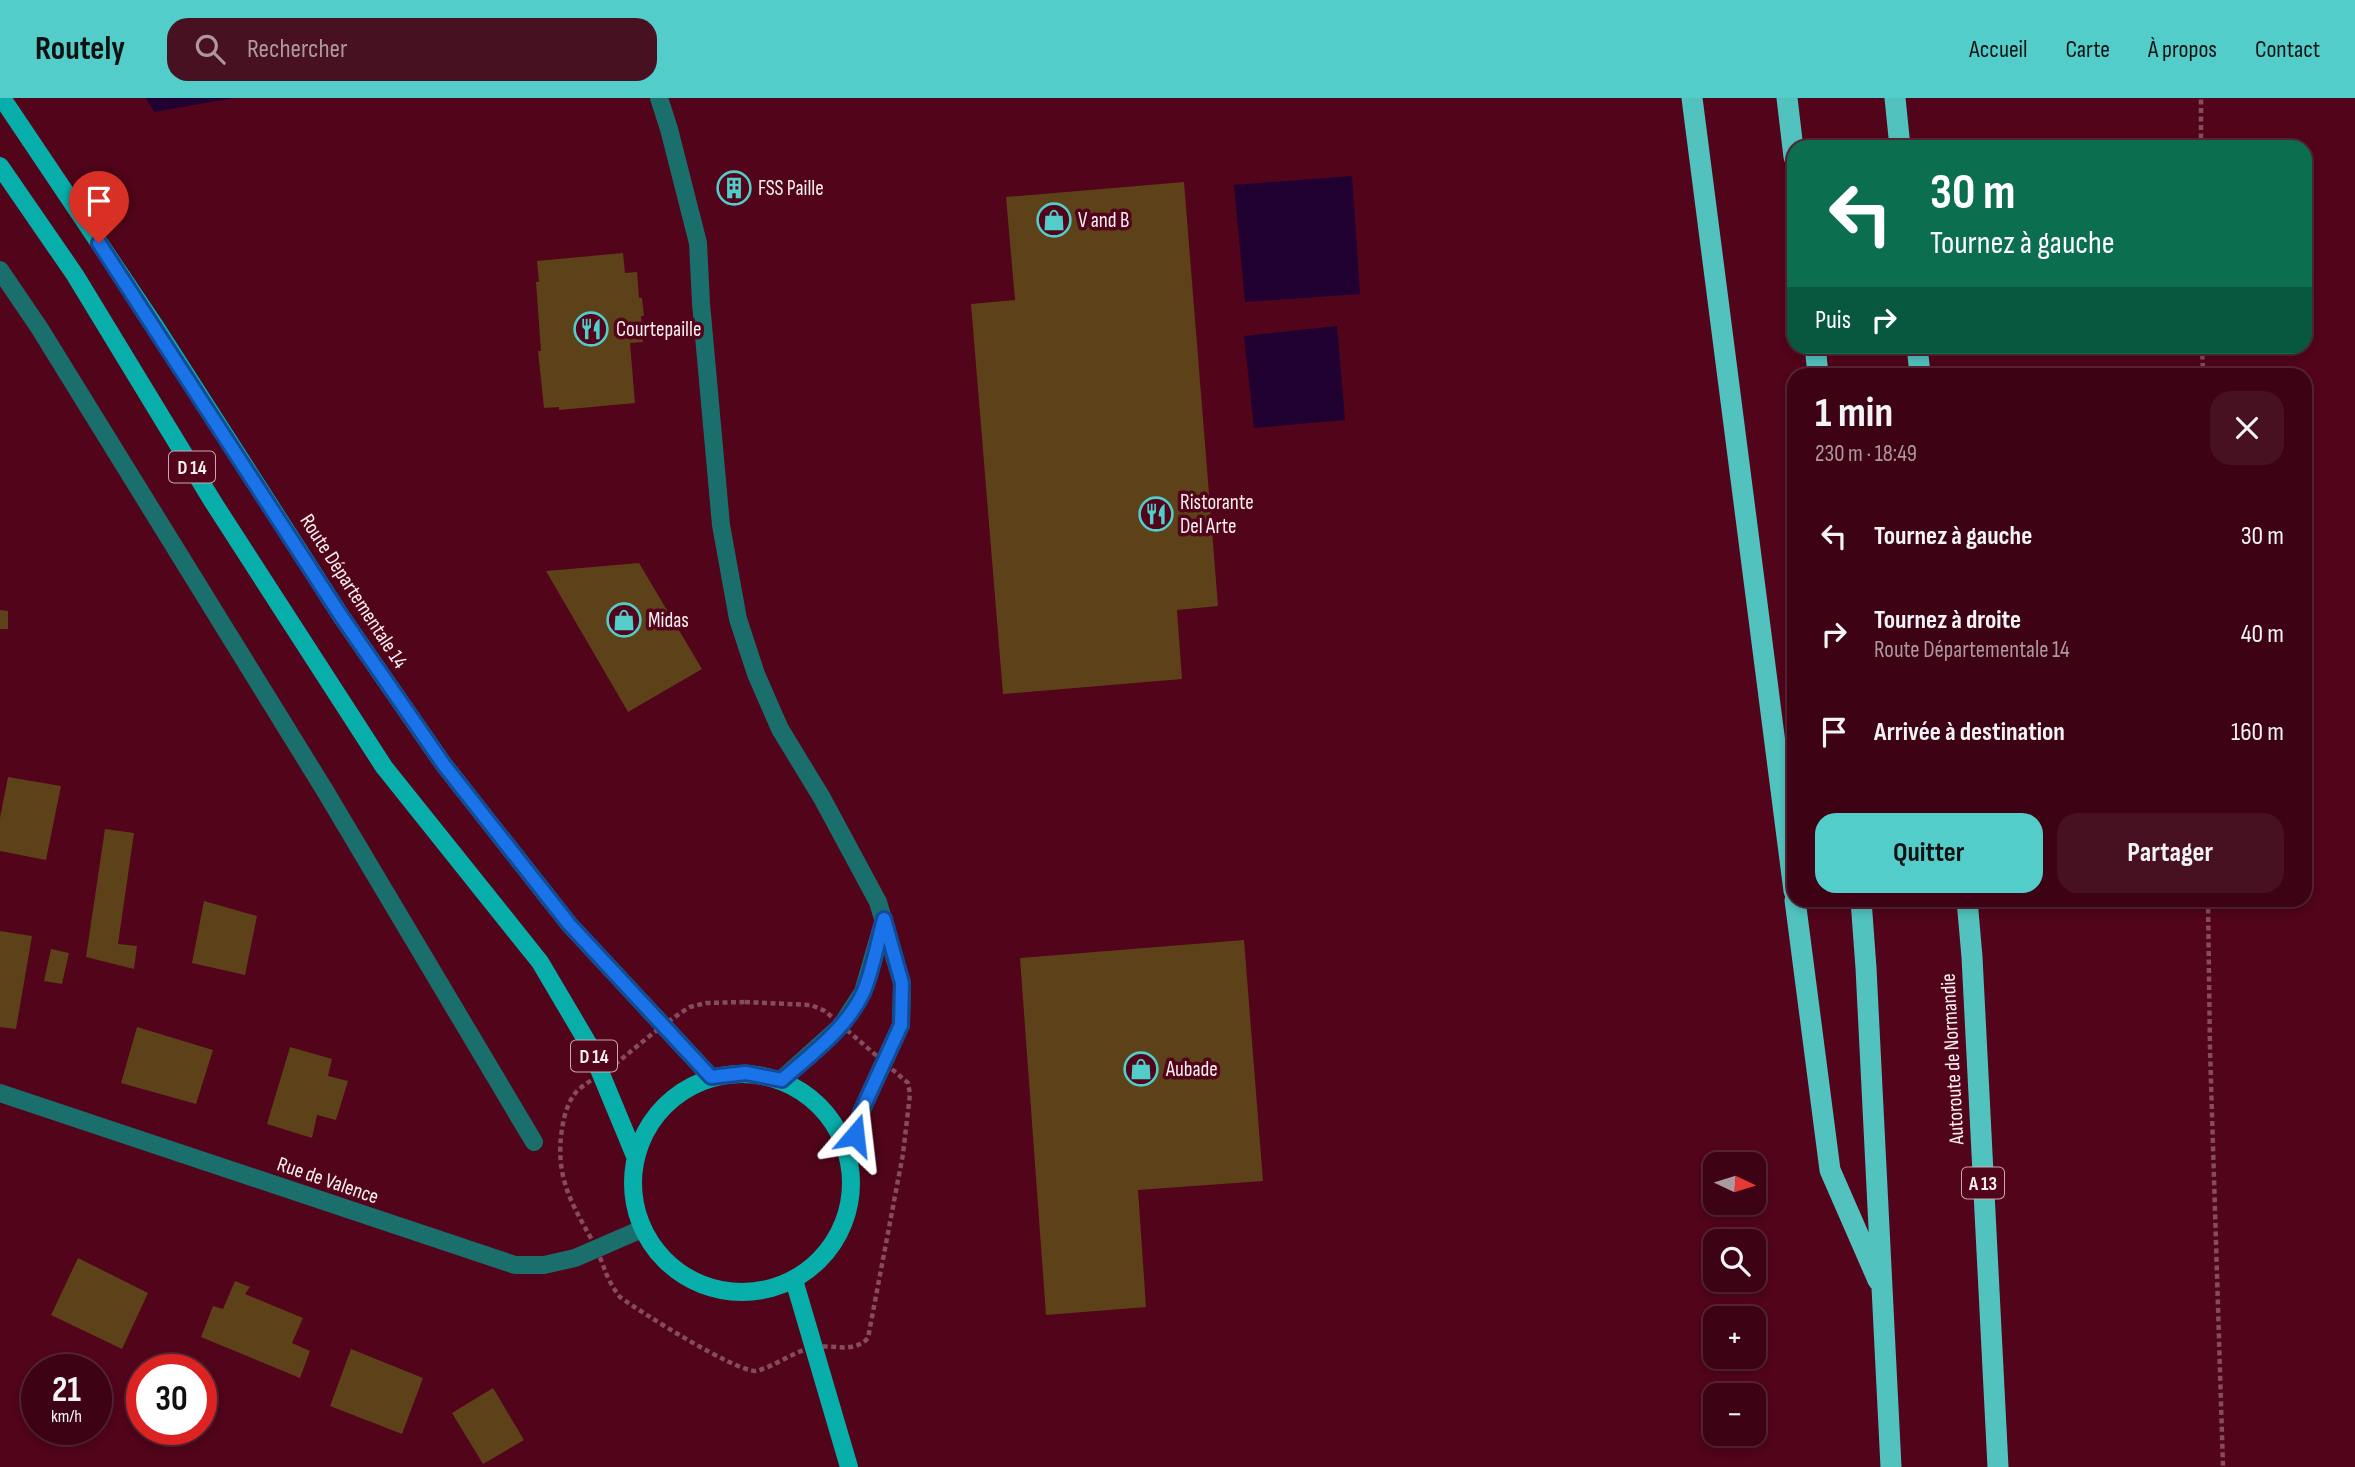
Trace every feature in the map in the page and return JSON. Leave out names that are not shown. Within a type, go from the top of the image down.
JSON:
[{"type":"highway","points":[[1687,98],[1696,135]]},
{"type":"highway","points":[[1692,98],[1787,837]]},
{"type":"highway","points":[[1787,98],[1792,140]]},
{"type":"highway","points":[[1895,98],[1899,140]]},
{"type":"highway","points":[[1796,907],[1830,1170],[1883,1291]]},
{"type":"highway","points":[[1862,907],[1891,1467]]},
{"type":"highway","name":"Autoroute de Normandie","points":[[1968,907],[1998,1467]]},
{"type":"main road","name":"Route Départementale 14","points":[[2,98],[155,326],[341,616],[444,765],[569,924],[711,1077]]},
{"type":"main road","name":"D 14","points":[[0,166],[75,275],[213,502],[384,767],[540,962],[589,1045],[595,1079],[635,1156]]},
{"type":"main road","points":[[746,1073],[782,1080],[812,1098],[836,1125],[849,1158],[851,1194],[842,1229],[822,1258],[794,1280],[760,1292],[724,1292],[690,1280],[662,1258],[642,1228],[633,1193],[635,1156],[650,1123],[667,1102],[687,1087],[711,1077],[746,1073]]},
{"type":"main road","points":[[794,1280],[849,1467]]},
{"type":"street","points":[[659,98],[698,243],[722,525],[738,618],[756,674],[780,729],[822,798],[877,902],[902,983],[901,1025],[861,1112],[849,1158]]},
{"type":"street","points":[[3,279],[40,329],[316,777],[534,1142]]},
{"type":"street","points":[[782,1080],[841,1026],[863,992],[884,919]]},
{"type":"street","name":"Rue de Valence","points":[[0,1093],[515,1265],[544,1265],[575,1258],[642,1228]]},
{"type":"path","points":[[2201,98],[2201,140]]},
{"type":"path","points":[[2208,907],[2222,1467]]},
{"type":"path","points":[[595,1079],[690,1007],[706,1003],[745,1002],[811,1005],[830,1016]]},
{"type":"path","points":[[854,1347],[868,1338],[903,1154],[910,1094],[908,1083],[897,1074]]},
{"type":"path","points":[[608,1283],[632,1306],[725,1360],[748,1371],[764,1369]]},
{"type":"shaded area","points":[[146,98],[234,98],[154,112]]},
{"type":"shaded area","points":[[1352,176],[1360,294],[1245,302],[1234,185]]},
{"type":"shaded area","points":[[1337,326],[1345,420],[1254,428],[1244,336]]},
{"type":"building","name":"FSS Paille","points":[[738,178],[740,198],[729,199],[727,179]]},
{"type":"building","points":[[1184,182],[1218,606],[1177,610],[1182,679],[1003,694],[971,304],[1015,300],[1006,197]]},
{"type":"building","name":"Courtepaille","points":[[623,253],[625,273],[637,272],[639,298],[642,298],[644,316],[641,316],[643,342],[630,343],[635,403],[559,410],[559,407],[544,408],[538,351],[541,351],[537,261]]},
{"type":"building","name":"Midas","points":[[639,563],[702,669],[628,712],[546,571]]},
{"type":"building","points":[[0,610],[8,611],[8,629],[0,629]]},
{"type":"building","points":[[8,777],[61,786],[46,860],[0,851],[0,818]]},
{"type":"building","points":[[105,829],[134,833],[118,944],[137,946],[134,969],[86,957]]},
{"type":"building","points":[[204,901],[257,916],[245,975],[192,963]]},
{"type":"building","points":[[0,931],[32,936],[16,1029],[0,1027]]},
{"type":"building","name":"Aubade","points":[[1244,940],[1263,1181],[1138,1190],[1146,1307],[1046,1315],[1020,958]]},
{"type":"building","points":[[51,949],[69,953],[62,984],[44,981]]},
{"type":"building","points":[[137,1027],[213,1050],[196,1104],[121,1083]]},
{"type":"building","points":[[290,1047],[332,1059],[328,1076],[348,1081],[336,1120],[317,1115],[312,1138],[267,1124]]},
{"type":"building","points":[[78,1258],[148,1293],[122,1349],[51,1315]]},
{"type":"building","points":[[235,1281],[250,1287],[245,1294],[303,1318],[292,1343],[310,1351],[300,1378],[201,1337],[213,1306],[223,1309]]},
{"type":"building","points":[[351,1349],[423,1378],[402,1434],[330,1406]]},
{"type":"building","points":[[493,1388],[524,1440],[483,1464],[452,1413]]},
{"type":"place","name":"FSS Paille","points":[[734,188]]},
{"type":"place","name":"V and B","points":[[1054,220]]},
{"type":"place","name":"Courtepaille","points":[[591,329]]},
{"type":"place","name":"Ristorante Del Arte","points":[[1156,514]]},
{"type":"place","name":"Midas","points":[[624,620]]},
{"type":"place","name":"Aubade","points":[[1141,1069]]},
{"type":"route","points":[[99,243],[341,616],[444,765],[569,924],[711,1077],[746,1073],[782,1080],[829,1038],[841,1026],[863,992],[884,919],[902,983],[901,1025],[861,1112],[855,1135]]}]
